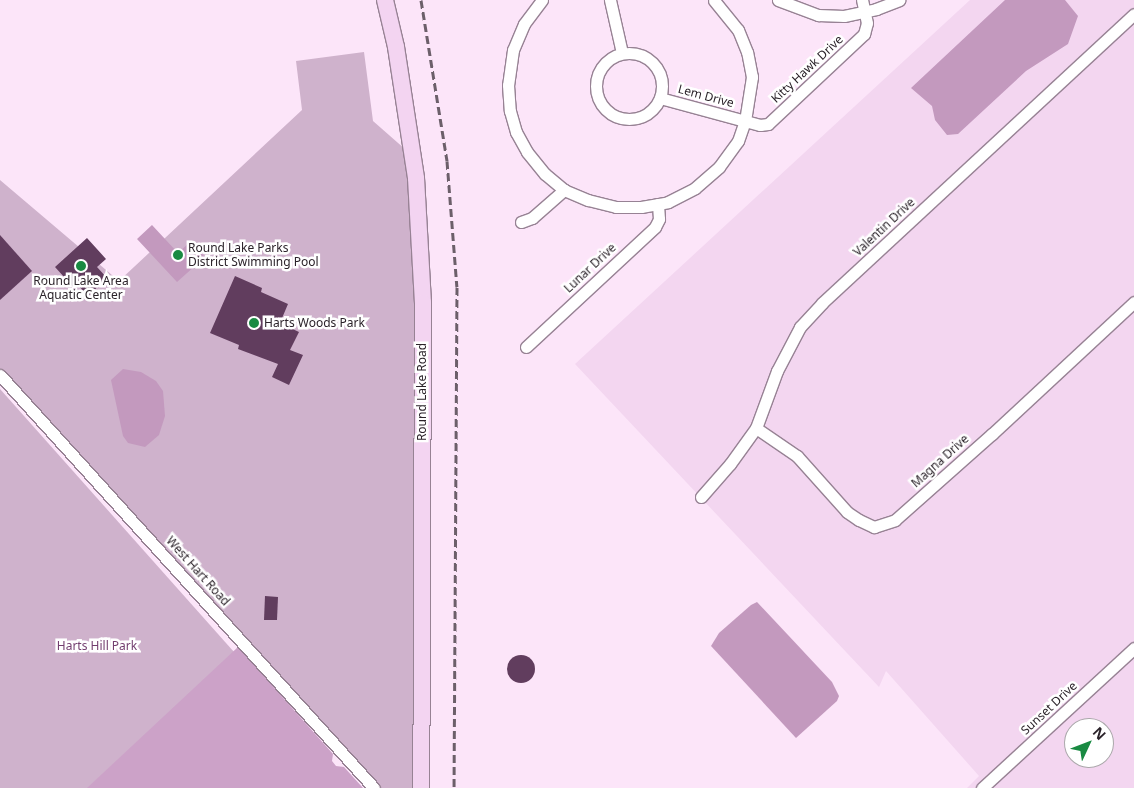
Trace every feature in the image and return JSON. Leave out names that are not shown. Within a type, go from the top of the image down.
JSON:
[{"type":"main road","name":"Round Lake Road","points":[[385,0],[396,47],[416,178],[423,303],[421,788]]},
{"type":"main road","points":[[410,788],[421,762]]},
{"type":"street","points":[[542,0],[524,24],[513,50],[508,84],[510,111],[516,132],[527,152],[545,174],[564,190],[588,200],[616,207],[641,207],[658,204],[696,188],[719,167],[738,141],[745,121],[752,77],[747,52],[738,30],[714,0]]},
{"type":"street","points":[[610,0],[622,52]]},
{"type":"street","points":[[778,0],[818,15],[844,16],[863,6],[899,0]]},
{"type":"street","name":"Kitty Hawk Drive","points":[[745,121],[760,125],[768,124],[864,34],[867,23],[863,6]]},
{"type":"street","name":"Valentin Drive","points":[[701,498],[730,464],[756,428],[777,371],[800,327],[822,303],[1134,14]]},
{"type":"street","name":"Lem Drive","points":[[622,52],[642,55],[658,68],[662,83],[660,98],[654,108],[645,115],[634,119],[623,119],[612,115],[603,107],[597,97],[595,86],[597,74],[602,64],[622,52]]},
{"type":"street","name":"Lem Drive","points":[[660,98],[745,121]]},
{"type":"street","points":[[521,222],[532,218],[564,190]]},
{"type":"street","name":"Lunar Drive","points":[[526,346],[655,227],[659,219],[658,204]]},
{"type":"street","name":"Magna Drive","points":[[756,428],[797,456],[847,512],[859,520],[874,527],[895,520],[992,434],[1134,302]]},
{"type":"street","name":"West Hart Road","points":[[0,375],[374,788]]},
{"type":"street","name":"Sunset Drive","points":[[982,788],[1134,648]]},
{"type":"shaded area","points":[[970,0],[1134,0],[1134,788],[967,788],[979,776],[886,671],[879,687],[575,364]]},
{"type":"shaded area","points":[[1005,0],[1065,0],[1078,16],[1068,44],[1026,71],[958,134],[947,135],[935,120],[932,106],[911,88]]},
{"type":"shaded area","name":"Round Lake Parks District Swimming Pool","points":[[152,225],[178,253],[190,242],[205,257],[177,282],[137,239]]},
{"type":"shaded area","points":[[123,369],[141,372],[156,381],[163,391],[165,416],[159,435],[145,447],[128,443],[123,436],[111,380]]},
{"type":"shaded area","points":[[757,602],[832,682],[839,696],[837,701],[796,738],[711,646],[719,633]]},
{"type":"shaded area","points":[[238,647],[333,754],[332,761],[336,766],[344,767],[363,788],[87,788]]},
{"type":"green space","name":"Harts Woods Park","points":[[364,52],[373,121],[414,157],[421,788],[373,788],[0,373],[0,180],[119,281],[302,110],[296,61]]},
{"type":"green space","name":"Harts Hill Park","points":[[0,389],[234,652],[88,788],[0,788]]},
{"type":"building","points":[[0,235],[32,271],[0,300]]},
{"type":"building","points":[[87,238],[106,259],[97,267],[107,278],[88,296],[78,285],[74,288],[55,267]]},
{"type":"building","points":[[235,276],[262,288],[261,292],[288,304],[280,323],[299,332],[290,350],[303,355],[289,385],[272,377],[278,364],[238,349],[239,345],[210,333]]},
{"type":"building","points":[[265,596],[278,597],[277,620],[264,620]]},
{"type":"building","points":[[521,655],[531,659],[535,669],[531,679],[521,683],[511,679],[507,669],[511,659]]},
{"type":"railway","points":[[421,0],[447,161],[457,287],[454,788]]},
{"type":"place","name":"Round Lake Parks District Swimming Pool","points":[[178,255]]},
{"type":"place","name":"Round Lake Area Aquatic Center","points":[[81,266]]},
{"type":"place","name":"Harts Woods Park","points":[[254,323]]}]
